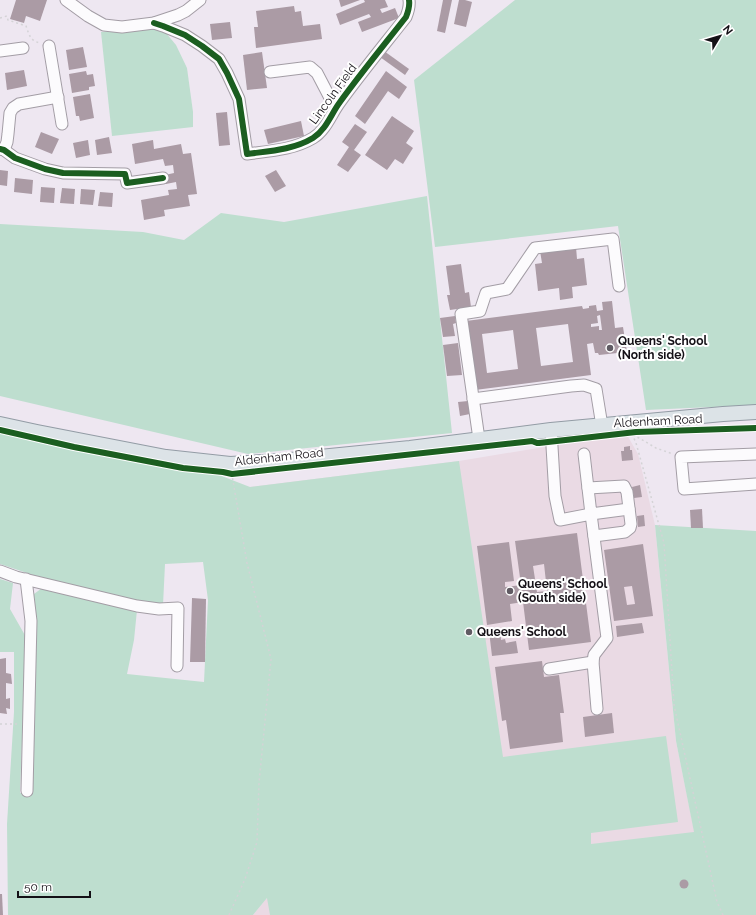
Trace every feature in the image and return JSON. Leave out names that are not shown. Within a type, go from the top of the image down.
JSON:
[{"type":"main road","name":"Aldenham Road","points":[[0,424],[222,468],[247,464],[410,448],[551,430],[756,412]]},
{"type":"street","points":[[66,0],[88,16],[104,25],[122,27],[154,22],[178,15],[186,11],[200,0]]},
{"type":"street","name":"Lincoln Field","points":[[154,22],[185,35],[219,59],[239,99],[247,154],[290,147],[305,142],[314,137],[323,129],[339,102],[406,17],[410,3],[409,0]]},
{"type":"street","points":[[49,46],[62,124]]},
{"type":"street","points":[[0,51],[22,48]]},
{"type":"street","points":[[270,72],[310,67],[317,73],[329,96],[339,102]]},
{"type":"street","points":[[58,97],[19,104],[13,108],[10,113],[7,142],[2,150],[15,158],[45,169],[63,173],[125,174],[127,183],[164,178]]},
{"type":"street","points":[[479,439],[461,314],[480,311],[486,293],[507,289],[535,248],[614,238],[619,286]]},
{"type":"street","points":[[473,398],[584,385],[596,389],[602,426]]},
{"type":"street","points":[[551,430],[556,496],[560,520],[590,514],[629,509]]},
{"type":"street","points":[[584,454],[590,514],[607,638],[594,654],[593,662],[597,709]]},
{"type":"street","points":[[756,454],[681,457],[684,489],[756,484]]},
{"type":"street","points":[[588,488],[624,486],[627,492],[632,524],[625,532],[594,536]]},
{"type":"street","points":[[0,571],[26,579],[137,606],[160,609],[178,608],[177,666]]},
{"type":"street","points":[[26,579],[31,621],[27,791]]},
{"type":"street","points":[[549,669],[593,662]]},
{"type":"path","points":[[0,18],[7,16],[8,20],[26,26],[32,40],[49,46]]},
{"type":"path","points":[[630,434],[656,448],[681,457]]},
{"type":"path","points":[[630,434],[636,443],[664,543],[674,705],[717,902],[722,915]]},
{"type":"path","points":[[229,915],[245,879],[257,842],[259,783],[271,659],[246,563],[235,473]]},
{"type":"path","points":[[0,724],[18,724]]},
{"type":"shaded area","name":"Queens' School","points":[[627,435],[638,454],[655,525],[676,741],[711,915],[253,915],[267,898],[250,487],[459,461]]},
{"type":"green space","points":[[515,0],[756,0],[756,405],[646,410],[618,226],[435,247],[414,80]]},
{"type":"green space","points":[[161,27],[176,45],[187,68],[193,112],[193,127],[112,136],[101,32]]},
{"type":"green space","points":[[427,196],[452,433],[248,454],[0,396],[0,224],[143,232],[184,240],[221,213],[284,222]]},
{"type":"green space","points":[[0,433],[96,455],[219,475],[250,487],[459,461],[503,757],[666,736],[678,822],[591,833],[591,844],[694,832],[676,741],[655,525],[756,531],[756,915],[270,915],[267,898],[253,915],[8,915],[7,824],[14,712],[14,652],[0,652],[0,579],[13,583],[10,609],[26,637],[20,793],[30,791],[32,605],[34,594],[42,588],[137,610],[134,640],[127,674],[204,682],[208,600],[203,562],[165,564],[163,605],[139,603],[97,593],[39,577],[0,564]]},
{"type":"building","points":[[16,0],[47,0],[40,21],[26,16],[24,23],[10,19]]},
{"type":"building","points":[[339,0],[360,0],[341,7]]},
{"type":"building","points":[[364,0],[385,0],[388,7],[380,9],[382,13],[395,8],[399,18],[362,32],[358,22],[371,17],[369,14],[340,25],[336,14],[365,2]]},
{"type":"building","points":[[443,0],[452,0],[445,33],[437,31]]},
{"type":"building","points":[[459,0],[472,2],[466,27],[454,24]]},
{"type":"building","points":[[294,6],[295,12],[301,11],[303,26],[320,24],[322,39],[256,48],[254,27],[258,27],[256,11]]},
{"type":"building","points":[[230,22],[232,38],[212,40],[210,24]]},
{"type":"building","points":[[83,47],[87,67],[69,70],[66,50]]},
{"type":"building","points":[[384,51],[409,69],[405,75],[380,57]]},
{"type":"building","points":[[262,52],[267,88],[247,90],[243,55]]},
{"type":"building","points":[[24,70],[27,86],[7,90],[5,73]]},
{"type":"building","points":[[86,71],[87,75],[93,74],[95,86],[89,87],[89,90],[72,93],[69,74]]},
{"type":"building","points":[[386,71],[407,87],[399,99],[388,91],[365,124],[355,116]]},
{"type":"building","points":[[90,94],[94,118],[80,121],[79,116],[76,116],[73,97]]},
{"type":"building","points":[[227,112],[230,145],[219,146],[216,113]]},
{"type":"building","points":[[392,116],[414,131],[406,143],[413,148],[403,164],[395,159],[387,170],[365,155]]},
{"type":"building","points":[[301,121],[304,136],[268,144],[264,130]]},
{"type":"building","points":[[355,124],[367,132],[354,150],[361,155],[348,172],[337,165],[349,147],[342,142]]},
{"type":"building","points":[[41,132],[59,139],[52,154],[35,147]]},
{"type":"building","points":[[109,137],[112,153],[97,155],[95,140]]},
{"type":"building","points":[[88,140],[90,155],[76,158],[73,143]]},
{"type":"building","points":[[153,140],[154,149],[181,144],[183,154],[191,153],[197,194],[188,195],[190,206],[164,210],[165,216],[144,220],[141,200],[169,195],[168,190],[177,189],[176,182],[166,184],[165,175],[174,173],[173,165],[165,166],[163,159],[135,164],[132,144]]},
{"type":"building","points":[[0,170],[8,171],[7,186],[0,185]]},
{"type":"building","points":[[276,170],[286,186],[275,192],[265,176]]},
{"type":"building","points":[[15,178],[33,180],[32,194],[14,192]]},
{"type":"building","points":[[41,187],[55,188],[54,203],[40,202]]},
{"type":"building","points":[[62,188],[75,189],[74,204],[60,203]]},
{"type":"building","points":[[81,189],[95,190],[93,205],[80,204]]},
{"type":"building","points":[[100,192],[113,193],[112,207],[98,206]]},
{"type":"building","points":[[576,247],[577,259],[584,258],[587,285],[572,287],[573,298],[560,300],[559,288],[538,291],[535,264],[542,263],[540,251]]},
{"type":"building","points":[[461,264],[465,293],[469,292],[471,307],[450,310],[447,295],[450,295],[446,266]]},
{"type":"building","name":"Queens' School (North side)","points":[[612,301],[615,328],[623,327],[627,352],[599,355],[598,353],[595,353],[593,343],[587,344],[591,375],[475,390],[466,321],[582,306],[583,309],[596,305],[597,311],[603,310],[602,302]],"holes":[[[600,315],[602,330],[599,330],[599,326],[591,327],[591,324],[598,323],[597,316]],[[568,324],[573,362],[541,366],[536,328]],[[513,330],[518,369],[487,373],[482,334]]]},
{"type":"building","points":[[455,316],[456,323],[453,324],[455,336],[443,337],[440,318]]},
{"type":"building","points":[[458,343],[462,375],[447,376],[443,345]]},
{"type":"building","points":[[468,401],[470,414],[460,416],[458,402]]},
{"type":"building","points":[[630,446],[633,460],[622,461],[621,451],[624,451],[624,447]]},
{"type":"building","points":[[640,485],[642,497],[634,498],[632,487]]},
{"type":"building","points":[[702,509],[703,528],[691,528],[690,510]]},
{"type":"building","points":[[644,515],[645,526],[638,527],[637,516]]},
{"type":"building","name":"Queens' School (South side)","points":[[577,533],[591,642],[529,650],[523,602],[510,604],[512,621],[487,625],[477,546],[509,542],[514,581],[505,582],[505,587],[521,585],[515,541]],"holes":[[[544,564],[547,591],[537,592],[533,566]]]},
{"type":"building","points":[[643,544],[653,616],[614,621],[604,550]],"holes":[[[632,586],[635,604],[627,605],[624,587]]]},
{"type":"building","points":[[192,598],[206,599],[205,662],[190,662]]},
{"type":"building","points":[[642,623],[644,633],[617,637],[616,626]]},
{"type":"building","points":[[500,629],[501,640],[505,639],[506,643],[516,641],[518,653],[492,656],[489,631]]},
{"type":"building","points":[[6,658],[6,673],[11,674],[12,684],[6,683],[6,699],[10,698],[10,709],[6,708],[7,714],[0,713],[0,659]]},
{"type":"building","points":[[542,661],[544,677],[559,675],[564,713],[560,713],[563,742],[510,749],[506,720],[502,721],[495,667]]},
{"type":"building","points":[[612,713],[614,733],[585,737],[583,717]]},
{"type":"building","points":[[682,880],[686,880],[688,884],[686,888],[682,888],[680,886],[680,882]]},
{"type":"building","points":[[0,894],[2,894],[3,915],[0,915]]},
{"type":"cycle path","points":[[154,23],[185,35],[219,59],[239,99],[247,154],[289,148],[318,135],[348,91],[406,17],[409,7],[409,0]]},
{"type":"cycle path","points":[[0,149],[4,150],[15,158],[45,169],[63,173],[125,174],[127,183],[163,178]]},
{"type":"cycle path","points":[[0,430],[74,447],[183,468],[232,474],[532,441],[539,443],[636,432],[756,428]]},
{"type":"place","name":"Queens' School (North side)","points":[[610,348]]},
{"type":"place","name":"Queens' School (South side)","points":[[510,591]]},
{"type":"place","name":"Queens' School","points":[[469,632]]}]
